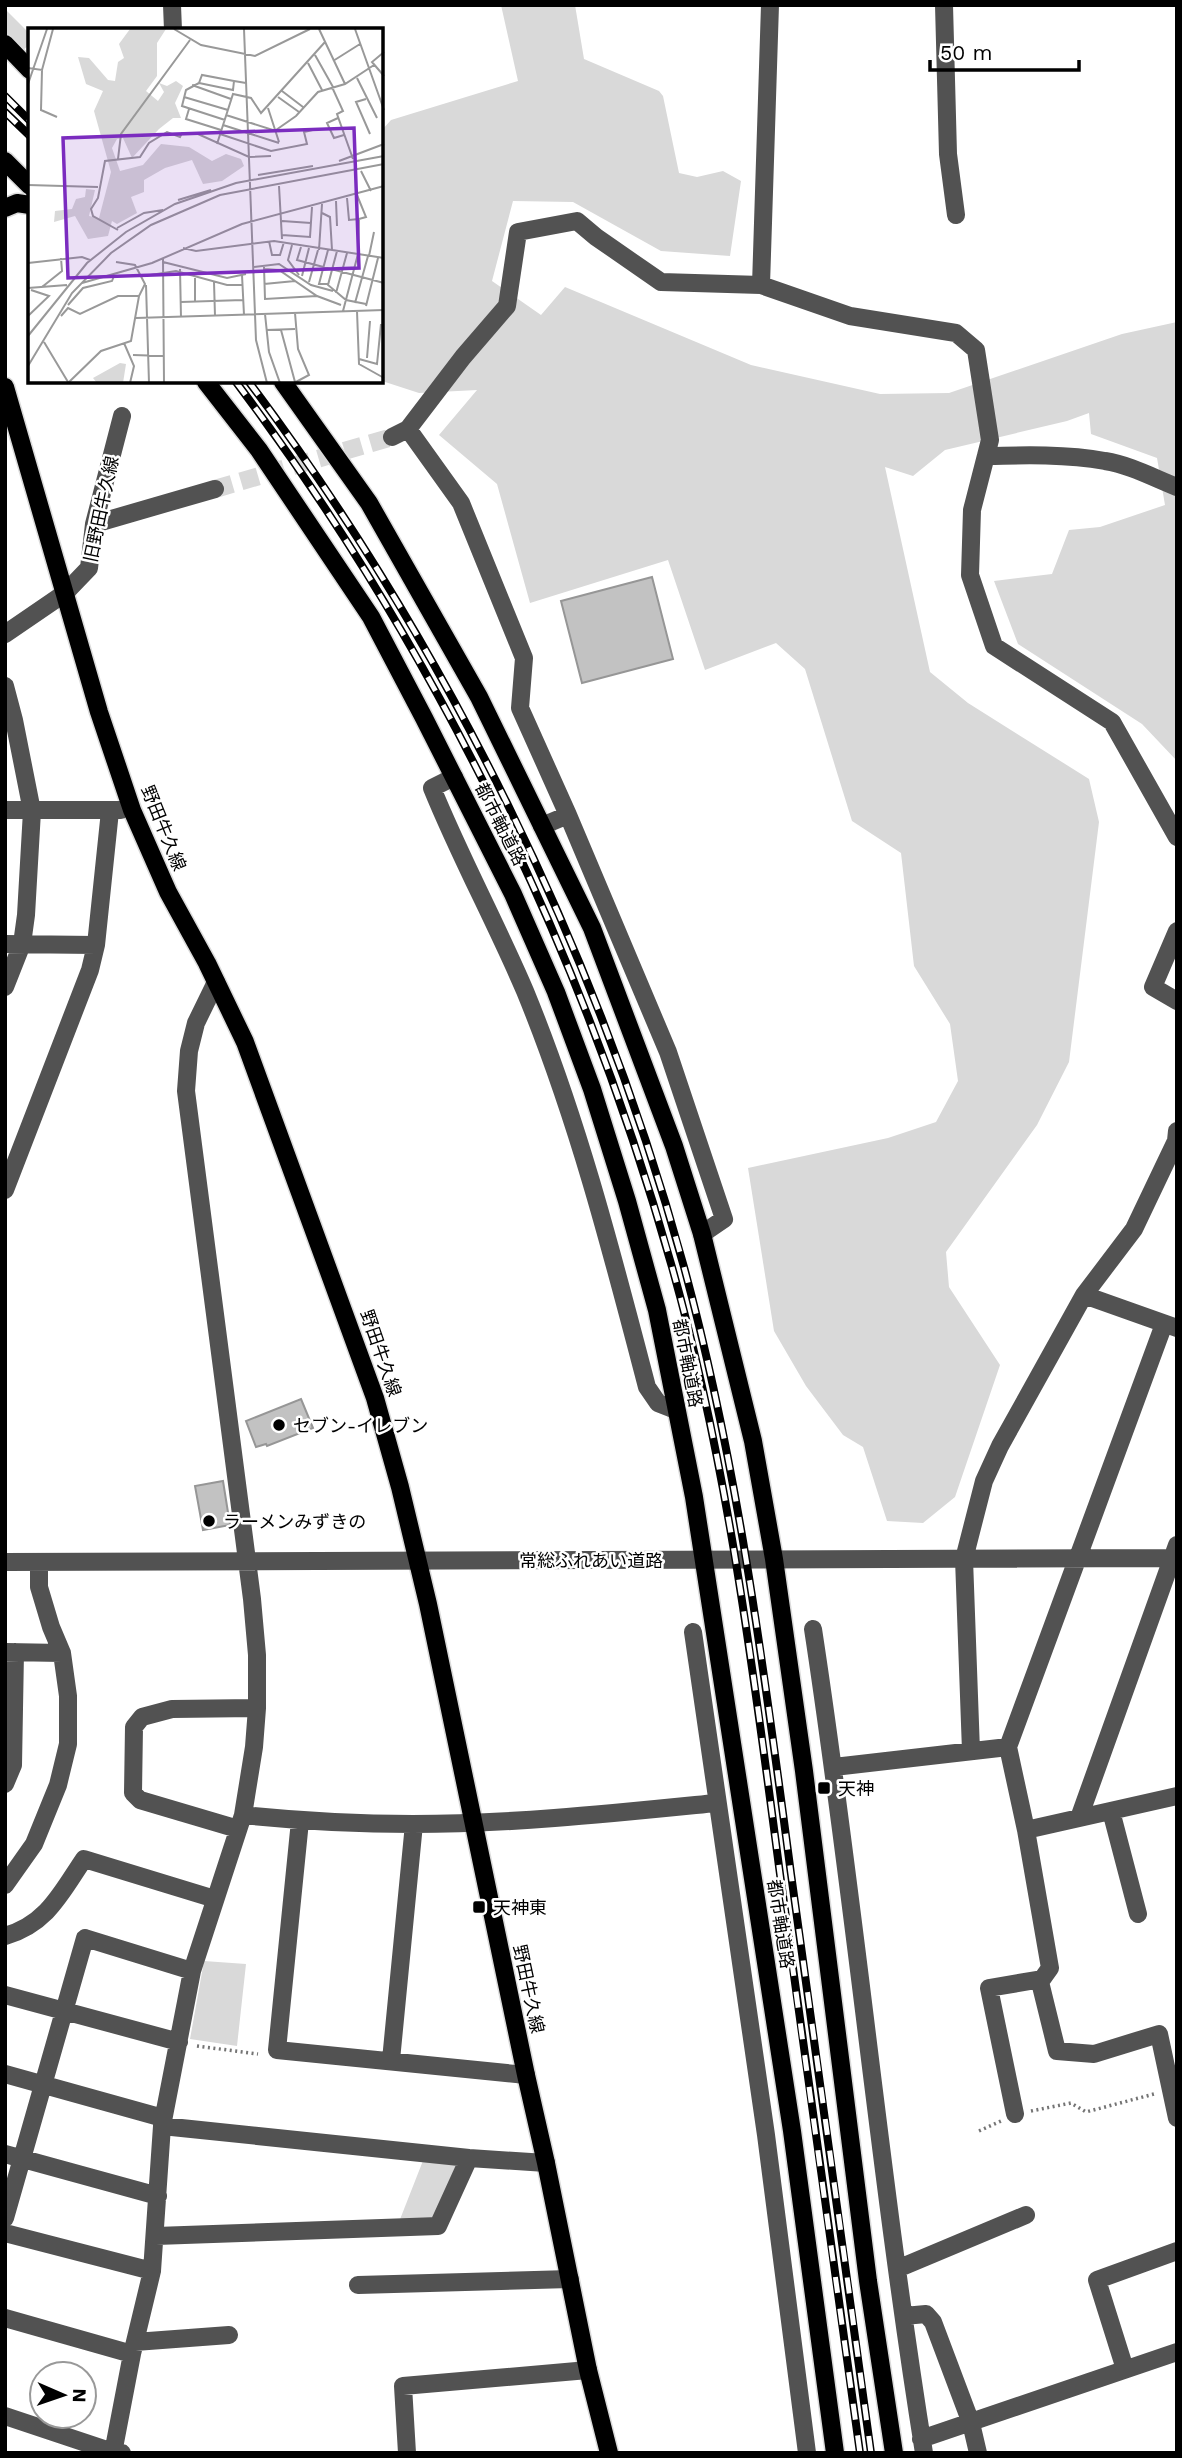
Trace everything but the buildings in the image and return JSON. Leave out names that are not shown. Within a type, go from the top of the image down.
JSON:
[{"type":"main road","points":[[5,44],[28,68]]},
{"type":"main road","points":[[5,161],[28,184]]},
{"type":"main road","points":[[5,208],[17,203],[28,205]]},
{"type":"main road","name":"都市軸道路","points":[[207,383],[259,450],[371,617],[454,777],[524,918],[556,992],[592,1089],[627,1201],[653,1298],[694,1497],[792,2131],[835,2453]]},
{"type":"main road","name":"都市軸道路","points":[[284,383],[369,503],[479,697],[592,928],[674,1146],[702,1234],[753,1441],[774,1559],[868,2281],[894,2453]]},
{"type":"main road","name":"野田牛久線","points":[[5,388],[99,712],[132,810],[168,892],[245,1042],[375,1398],[418,1561],[547,2163],[588,2370],[608,2453]]},
{"type":"street","points":[[172,5],[173,28]]},
{"type":"street","points":[[761,285],[770,5]]},
{"type":"street","points":[[944,5],[948,154],[956,215]]},
{"type":"street","points":[[392,438],[408,429],[463,357],[507,306],[518,232],[578,221],[596,237],[661,282],[761,285],[850,316],[956,333],[976,350],[990,440],[972,510],[970,575],[994,646],[1112,722],[1177,837]]},
{"type":"street","name":"旧野田牛久線","points":[[5,635],[65,593],[89,568],[94,524],[122,416]]},
{"type":"street","points":[[408,429],[461,503],[524,658],[520,708],[668,1052],[724,1219],[702,1234]]},
{"type":"street","points":[[986,456],[1024,455],[1106,461],[1177,487]]},
{"type":"street","points":[[94,524],[215,489]]},
{"type":"street","points":[[5,686],[32,811],[26,915],[14,944],[5,987]]},
{"type":"street","points":[[454,777],[432,788],[525,992],[568,1105],[601,1208],[647,1387],[658,1403],[676,1410]]},
{"type":"street","points":[[5,810],[132,810]]},
{"type":"street","points":[[5,1189],[90,970],[96,944],[110,811]]},
{"type":"street","points":[[542,826],[568,816]]},
{"type":"street","points":[[1177,931],[1153,987],[1177,1001]]},
{"type":"street","points":[[14,944],[96,944]]},
{"type":"street","points":[[5,2416],[116,2452],[134,2348],[152,2271],[162,2122],[192,1971],[241,1822],[254,1747],[257,1655],[186,1091],[189,1051],[196,1023],[216,982]]},
{"type":"street","points":[[971,1751],[964,1559],[984,1481],[1000,1446],[1084,1295],[1134,1229],[1176,1138]]},
{"type":"street","points":[[1084,1295],[1170,1326],[1077,1558],[1008,1747],[1026,1830],[1050,1968],[1040,1982],[1057,2051],[1094,2054],[1159,2034],[1177,2118]]},
{"type":"street","points":[[1079,1818],[1175,1553]]},
{"type":"street","name":"常総ふれあい道路","points":[[5,1562],[964,1559],[1077,1558],[1175,1553]]},
{"type":"street","points":[[5,1885],[34,1844],[58,1785],[68,1744],[68,1696],[62,1653],[39,1587],[39,1562]]},
{"type":"street","points":[[813,1629],[834,1767],[922,2446],[971,2423],[1177,2352]]},
{"type":"street","points":[[693,1632],[743,1976],[807,2453]]},
{"type":"street","points":[[5,1784],[13,1765],[10,1652],[62,1653]]},
{"type":"street","points":[[257,1708],[173,1709],[142,1717],[134,1727],[133,1793],[140,1800],[241,1822],[473,1822],[716,1803]]},
{"type":"street","points":[[796,1713],[825,1710]]},
{"type":"street","points":[[834,1767],[1008,1747]]},
{"type":"street","points":[[709,1754],[732,1751]]},
{"type":"street","points":[[1026,1830],[1177,1796]]},
{"type":"street","points":[[1111,1811],[1138,1914]]},
{"type":"street","points":[[300,1821],[277,2050],[526,2075]]},
{"type":"street","points":[[391,2060],[414,1824]]},
{"type":"street","points":[[5,1936],[24,1931],[48,1912],[84,1859],[215,1899]]},
{"type":"street","points":[[5,2218],[14,2157],[44,2084],[85,1938],[192,1971]]},
{"type":"street","points":[[743,1976],[767,1974]]},
{"type":"street","points":[[1015,2114],[989,1988],[1042,1979]]},
{"type":"street","points":[[5,1994],[179,2042]]},
{"type":"street","points":[[5,2074],[162,2122],[469,2158],[547,2163]]},
{"type":"street","points":[[14,2157],[158,2196]]},
{"type":"street","points":[[156,2236],[438,2226],[469,2158]]},
{"type":"street","points":[[897,2269],[1026,2215]]},
{"type":"street","points":[[5,2233],[152,2271]]},
{"type":"street","points":[[1125,2369],[1097,2280],[1177,2251]]},
{"type":"street","points":[[358,2285],[570,2279]]},
{"type":"street","points":[[904,2316],[926,2314],[933,2322],[971,2423],[978,2453]]},
{"type":"street","points":[[5,2318],[134,2348],[229,2335]]},
{"type":"street","points":[[407,2453],[403,2386],[588,2370]]},
{"type":"path","points":[[179,2042],[264,2054],[277,2050]]},
{"type":"path","points":[[979,2131],[1015,2114],[1071,2103],[1086,2112],[1164,2092]]},
{"type":"shaded area","points":[[501,5],[575,5],[584,59],[659,91],[663,96],[679,173],[697,177],[723,171],[741,181],[730,256],[661,251],[573,202],[513,201],[492,281],[541,315],[565,287],[751,365],[880,394],[949,393],[1122,334],[1177,322],[1177,761],[1142,724],[1018,644],[994,581],[1052,574],[1069,530],[1100,527],[1165,505],[1157,458],[1091,434],[1089,413],[1067,421],[945,450],[913,476],[885,467],[930,672],[968,703],[1089,779],[1099,822],[1069,1062],[1037,1125],[946,1252],[949,1287],[1000,1365],[955,1497],[923,1523],[887,1521],[863,1447],[843,1435],[806,1386],[774,1331],[748,1168],[888,1138],[936,1122],[958,1081],[950,1024],[914,966],[901,853],[852,821],[805,669],[776,643],[705,670],[668,560],[530,603],[497,484],[439,435],[477,390],[419,393],[383,381],[383,129],[391,120],[518,81]]},
{"type":"shaded area","points":[[5,9],[28,32],[28,46],[21,52],[5,37]]},
{"type":"shaded area","points":[[204,1961],[246,1964],[237,2046],[190,2039]]},
{"type":"shaded area","points":[[426,2153],[469,2158],[440,2221],[397,2227]]},
{"type":"tunnel","points":[[215,489],[392,437]]},
{"type":"railway","points":[[5,96],[28,119]]},
{"type":"railway","points":[[5,112],[28,134]]},
{"type":"railway","points":[[237,383],[308,482],[375,586],[437,694],[494,804],[547,917],[594,1032],[636,1149],[672,1267],[709,1417],[737,1568],[860,2453]]},
{"type":"railway","points":[[250,383],[320,482],[387,585],[450,693],[507,804],[560,917],[607,1033],[649,1149],[703,1342],[748,1569],[871,2453]]},
{"type":"place","name":"セブン-イレブン","points":[[279,1425]]},
{"type":"place","name":"ラーメンみずきの","points":[[209,1521]]},
{"type":"place","name":"天神","points":[[824,1788]]},
{"type":"place","name":"天神東","points":[[479,1907]]}]
